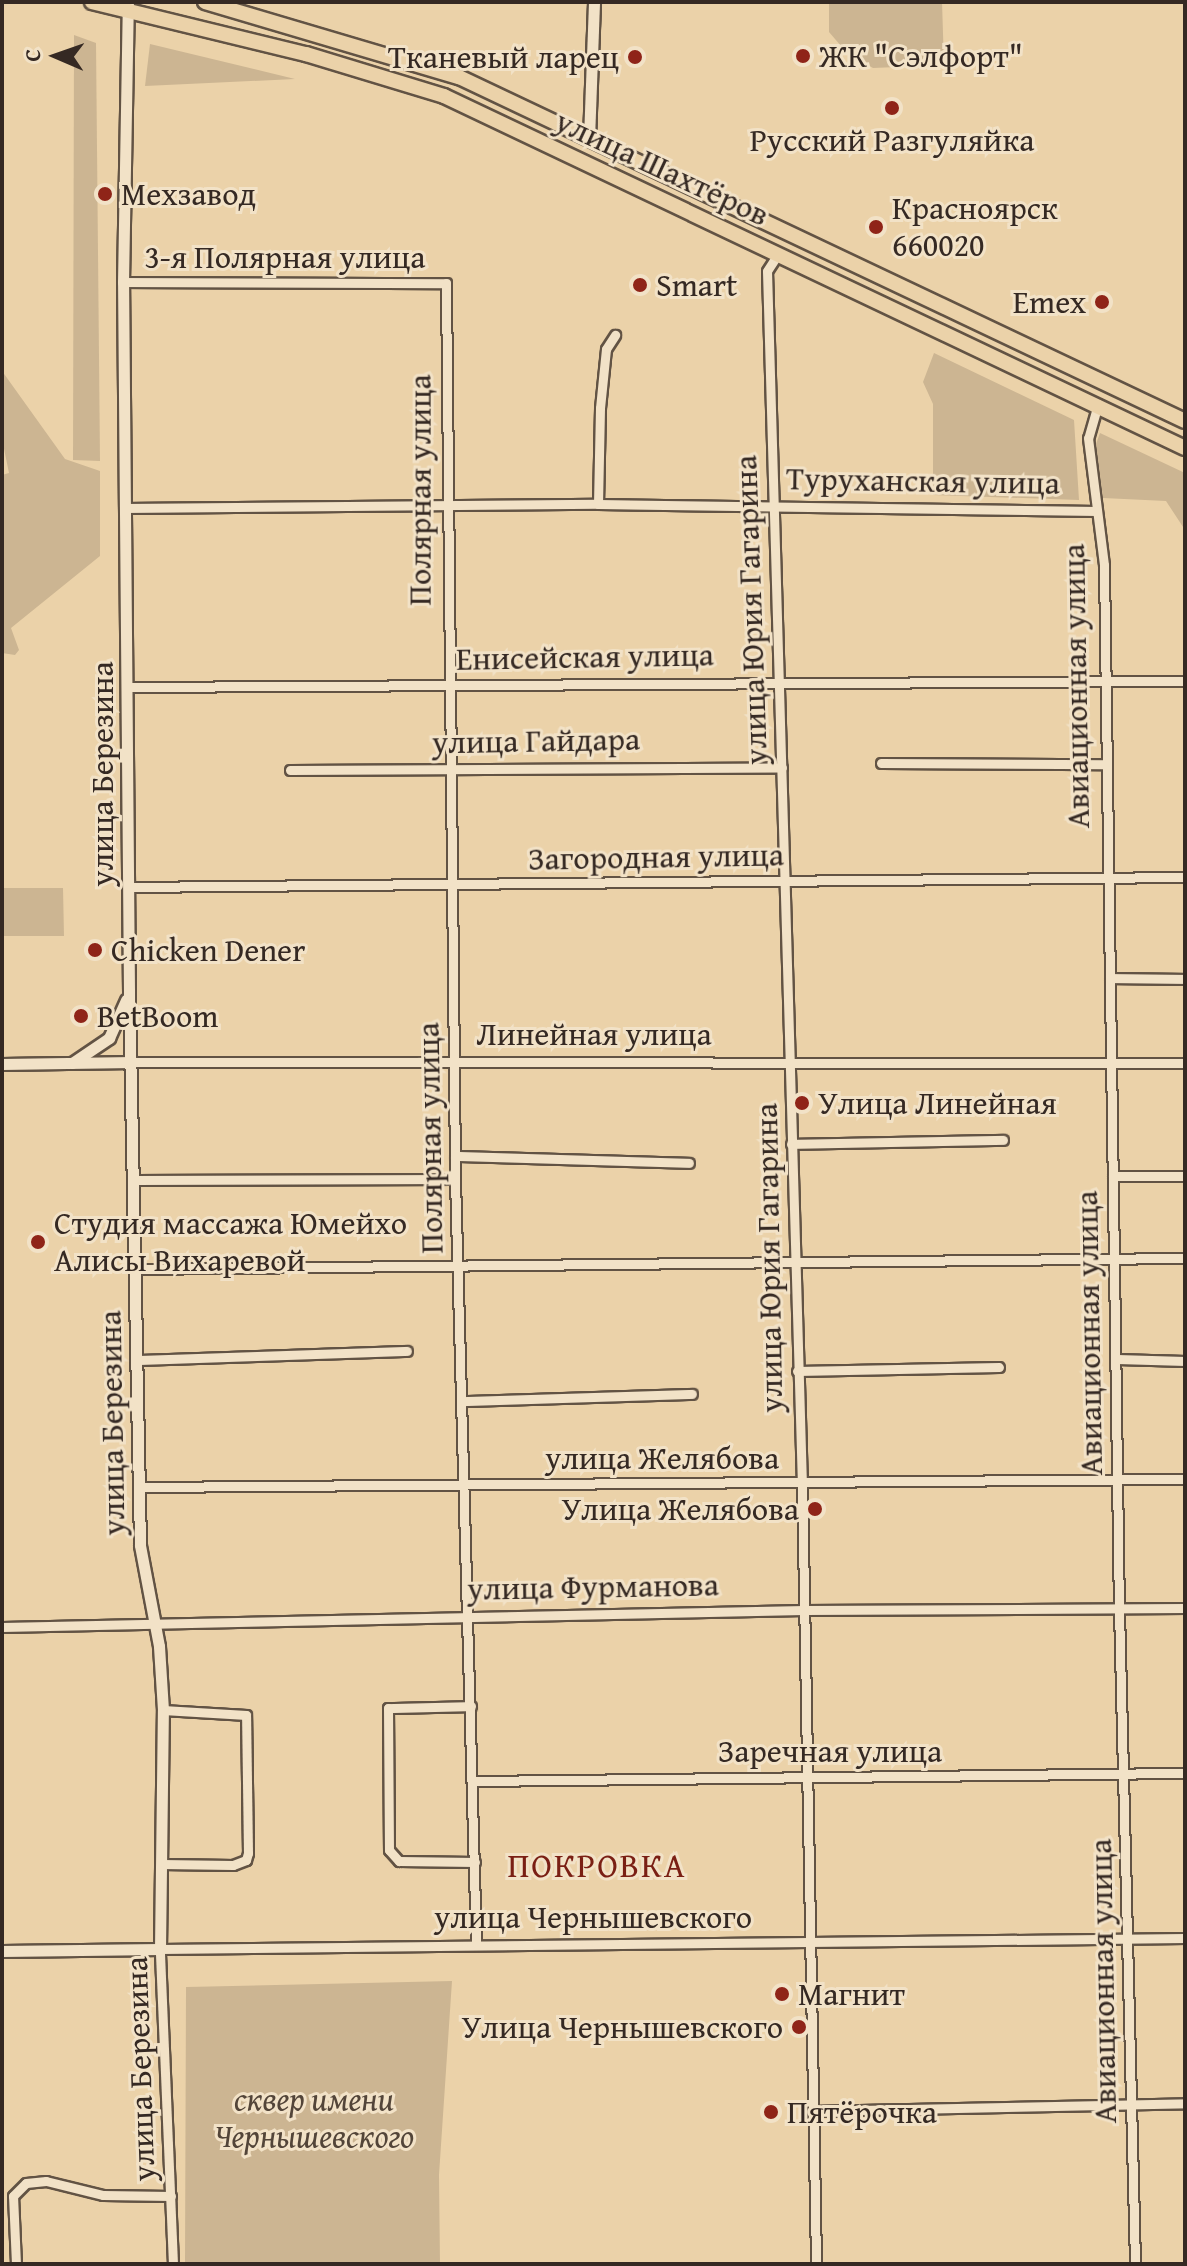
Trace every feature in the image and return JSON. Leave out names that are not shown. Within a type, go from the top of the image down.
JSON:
[{"type":"main road","name":"улица Шахтёров","points":[[92,2],[128,6],[306,54],[444,96],[1098,404],[1185,448]]},
{"type":"main road","name":"улица Шахтёров","points":[[205,2],[459,77],[1185,421]]},
{"type":"street","points":[[589,139],[594,2]]},
{"type":"street","name":"улица Березина","points":[[128,6],[123,282],[124,508],[129,687],[128,887],[134,1269],[144,1575],[155,1621],[163,1710],[160,1949],[173,2264]]},
{"type":"street","name":"улица Юрия Гагарина","points":[[778,254],[767,271],[802,1483],[816,2264]]},
{"type":"street","name":"3-я Полярная улица","points":[[123,282],[446,283]]},
{"type":"street","name":"Полярная улица","points":[[446,283],[445,505],[455,1179],[464,1401],[466,1616],[475,1781],[476,1943]]},
{"type":"street","points":[[598,504],[600,408],[606,349],[615,335]]},
{"type":"street","name":"Авиационная улица","points":[[1098,404],[1088,438],[1104,565],[1119,1609],[1126,1774],[1135,2264]]},
{"type":"street","name":"Туруханская улица","points":[[124,508],[598,504],[1097,511]]},
{"type":"street","name":"Енисейская улица","points":[[129,687],[1185,681]]},
{"type":"street","points":[[881,763],[1105,764]]},
{"type":"street","name":"улица Гайдара","points":[[290,770],[782,767]]},
{"type":"street","name":"Загородная улица","points":[[128,887],[453,887],[1185,877]]},
{"type":"street","points":[[1110,978],[1185,979]]},
{"type":"street","points":[[72,1063],[109,1038],[129,991]]},
{"type":"street","name":"Линейная улица","points":[[2,1064],[454,1060],[1185,1063]]},
{"type":"street","points":[[791,1144],[1003,1140]]},
{"type":"street","points":[[455,1156],[689,1163]]},
{"type":"street","points":[[1113,1176],[1185,1176]]},
{"type":"street","points":[[134,1180],[455,1179]]},
{"type":"street","points":[[134,1269],[1185,1258]]},
{"type":"street","points":[[136,1360],[407,1351]]},
{"type":"street","points":[[1117,1359],[1185,1361]]},
{"type":"street","points":[[797,1371],[999,1367]]},
{"type":"street","points":[[464,1401],[692,1394]]},
{"type":"street","name":"улица Желябова","points":[[139,1487],[1185,1479]]},
{"type":"street","name":"улица Фурманова","points":[[2,1627],[155,1621],[804,1610],[1185,1608]]},
{"type":"street","points":[[471,1706],[388,1708],[389,1850],[399,1861],[475,1862]]},
{"type":"street","points":[[161,1864],[241,1864],[248,1839],[246,1715],[163,1710]]},
{"type":"street","name":"Заречная улица","points":[[475,1781],[1185,1773]]},
{"type":"street","name":"улица Чернышевского","points":[[2,1951],[476,1943],[1185,1938]]},
{"type":"street","points":[[815,2111],[1185,2103]]},
{"type":"street","points":[[16,2264],[13,2196],[26,2183],[46,2181],[103,2195],[171,2196]]},
{"type":"green space","points":[[829,2],[942,2],[944,65],[873,68],[847,53],[829,32]]},
{"type":"green space","points":[[74,35],[96,43],[100,461],[73,460]]},
{"type":"green space","points":[[150,44],[295,79],[145,86]]},
{"type":"green space","points":[[934,353],[1074,420],[1079,500],[933,495],[933,404],[923,382]]},
{"type":"green space","points":[[2,371],[65,459],[100,471],[100,556],[11,628],[19,650],[15,655],[2,653],[2,475],[9,473],[2,439]]},
{"type":"green space","points":[[1100,433],[1185,473],[1185,530],[1166,501],[1103,498],[1096,444]]},
{"type":"green space","points":[[2,888],[63,888],[64,936],[2,936]]},
{"type":"green space","name":"сквер имени Чернышевского","points":[[452,1981],[439,2175],[440,2264],[185,2264],[186,1987]]},
{"type":"place","name":"ЖК \"Сэлфорт\"","points":[[803,56]]},
{"type":"place","name":"Тканевый ларец","points":[[635,57]]},
{"type":"place","name":"Русский Разгуляйка","points":[[892,108]]},
{"type":"place","name":"Мехзавод","points":[[105,194]]},
{"type":"place","name":"Красноярск 660020","points":[[876,227]]},
{"type":"place","name":"Smart","points":[[640,285]]},
{"type":"place","name":"Emex","points":[[1102,302]]},
{"type":"place","name":"Chicken Dener","points":[[95,950]]},
{"type":"place","name":"BetBoom","points":[[81,1016]]},
{"type":"place","name":"Улица Линейная","points":[[802,1103]]},
{"type":"place","name":"Студия массажа Юмейхо Алисы Вихаревой","points":[[38,1242]]},
{"type":"place","name":"Улица Желябова","points":[[815,1509]]},
{"type":"place","name":"Магнит","points":[[782,1994]]},
{"type":"place","name":"Улица Чернышевского","points":[[799,2027]]},
{"type":"place","name":"Пятёрочка","points":[[771,2112]]},
{"type":"district","name":"ПОКРОВКА","points":[[597,1865]]}]
